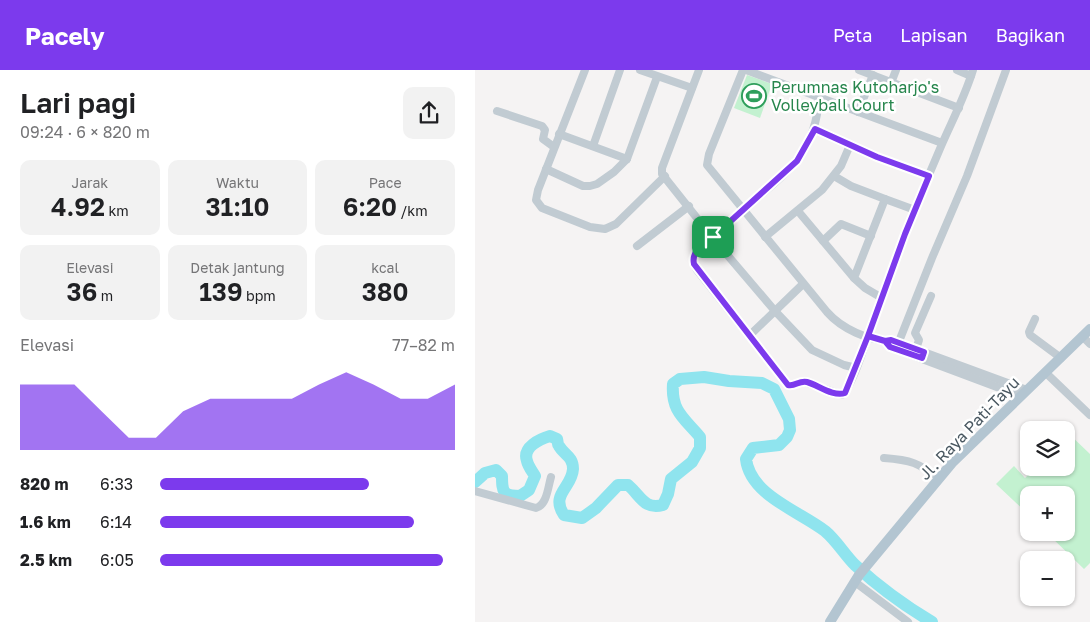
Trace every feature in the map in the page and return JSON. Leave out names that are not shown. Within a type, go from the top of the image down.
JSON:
[{"type":"main road","name":"Jl. Raya Pati-Tayu","points":[[857,578],[875,554],[962,452],[1061,358],[1087,336]]},
{"type":"main road","points":[[830,622],[857,578]]},
{"type":"street","points":[[585,70],[536,195],[539,205],[590,227],[605,229],[616,224],[665,176]]},
{"type":"street","points":[[593,146],[620,70]]},
{"type":"street","points":[[640,70],[692,88]]},
{"type":"street","points":[[699,70],[661,168],[662,174],[775,311],[817,354],[856,368]]},
{"type":"street","points":[[942,143],[744,70],[706,161],[710,170],[803,284],[836,321],[850,331],[885,341],[891,340],[898,346],[1024,393]]},
{"type":"street","points":[[859,70],[959,108]]},
{"type":"street","points":[[891,83],[896,70]]},
{"type":"street","points":[[819,97],[815,129],[797,161],[693,256],[694,264],[790,386],[805,382],[842,394],[846,391],[856,368],[915,210],[972,73],[957,70]]},
{"type":"street","points":[[898,346],[932,258],[967,176],[1007,70]]},
{"type":"street","points":[[859,112],[873,75]]},
{"type":"street","points":[[546,169],[583,186],[597,184],[614,172],[627,159],[657,77]]},
{"type":"street","points":[[497,110],[542,126],[545,130],[543,139],[554,147]]},
{"type":"street","points":[[815,129],[929,176]]},
{"type":"street","points":[[559,134],[627,159]]},
{"type":"street","points":[[765,237],[822,190],[834,176],[850,145]]},
{"type":"street","points":[[834,176],[851,186],[915,210]]},
{"type":"street","points":[[854,278],[885,199]]},
{"type":"street","points":[[637,246],[689,206]]},
{"type":"street","points":[[797,211],[854,278],[881,298]]},
{"type":"street","points":[[823,241],[841,224],[871,236]]},
{"type":"street","points":[[750,335],[803,284]]},
{"type":"street","points":[[916,349],[919,340],[915,333],[931,296]]},
{"type":"street","points":[[1035,319],[1029,332],[1030,335],[1061,358]]},
{"type":"street","points":[[898,346],[916,349],[923,355]]},
{"type":"street","points":[[1046,373],[1090,415]]},
{"type":"street","points":[[884,458],[917,463],[940,478]]},
{"type":"street","points":[[475,491],[537,508],[544,503],[551,477]]},
{"type":"street","points":[[857,578],[907,622]]},
{"type":"green space","name":"Perumnas Kutoharjo's Volleyball Court","points":[[747,75],[772,84],[760,118],[734,108]]},
{"type":"green space","points":[[1075,440],[1090,454],[1090,563],[1084,569],[1075,560],[1075,551],[1066,551],[1055,541],[1075,541],[1075,486],[1020,486],[1020,507],[996,484],[1014,466],[1020,473],[1020,476],[1025,478],[1027,476],[1075,476]]},
{"type":"waterway","points":[[475,482],[485,473],[496,470],[502,476],[502,486],[505,492],[510,495],[520,496],[529,490],[535,476],[530,469],[526,456],[527,452],[533,444],[550,436],[557,439],[558,445],[570,458],[573,465],[572,476],[560,496],[560,508],[564,515],[582,518],[596,508],[618,485],[628,485],[643,501],[651,506],[663,505],[668,494],[671,479],[692,462],[700,448],[700,437],[676,408],[673,384],[680,379],[704,377],[762,383],[774,389],[789,419],[790,430],[787,437],[779,445],[753,448],[746,459],[749,472],[756,483],[777,501],[825,531],[864,573],[892,596],[932,622]]},
{"type":"place","name":"Perumnas Kutoharjo's Volleyball Court","points":[[754,96]]},
{"type":"route","points":[[713,237],[693,256],[694,264],[788,385],[793,386],[799,382],[805,382],[839,394],[845,393],[868,336],[885,341],[890,347],[922,358],[924,352],[891,340],[885,341],[868,336],[905,234],[929,176],[877,157],[815,129],[802,154],[791,168],[713,237]]}]
